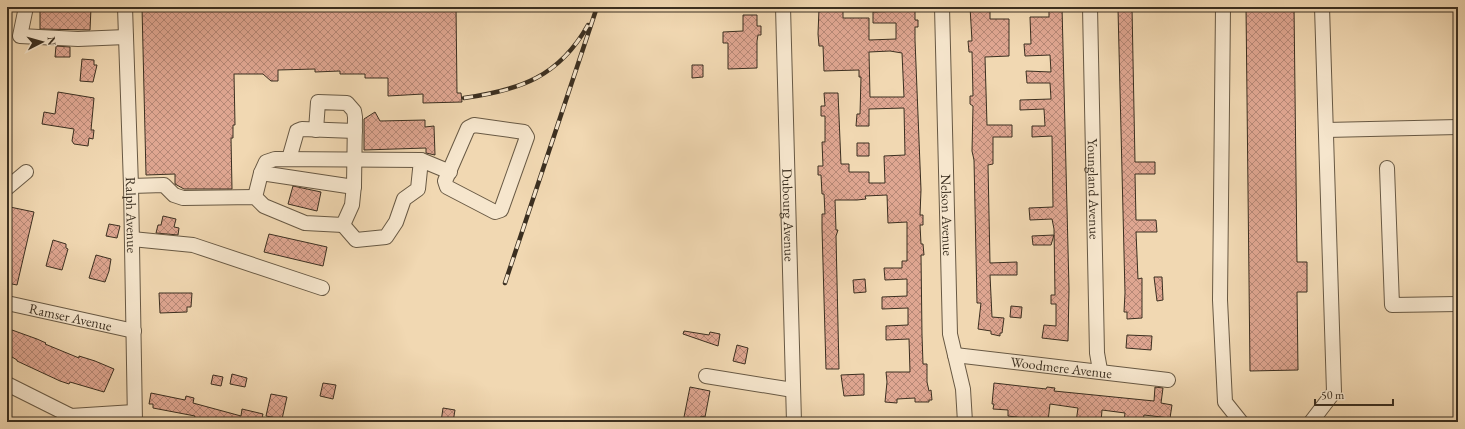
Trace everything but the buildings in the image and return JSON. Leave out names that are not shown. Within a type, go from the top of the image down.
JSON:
[{"type":"street","points":[[26,7],[20,36],[78,39],[126,38]]},
{"type":"street","name":"Ralph Avenue","points":[[125,7],[131,186],[135,417]]},
{"type":"street","name":"Dubourg Avenue","points":[[783,7],[794,422]]},
{"type":"street","name":"Nelson Avenue","points":[[942,7],[950,334],[963,389],[965,422]]},
{"type":"street","name":"Youngland Avenue","points":[[1090,7],[1097,353],[1100,370]]},
{"type":"street","points":[[1222,7],[1221,308],[1225,402],[1242,422]]},
{"type":"street","points":[[1311,422],[1334,392],[1322,7]]},
{"type":"street","points":[[316,130],[318,102],[347,102],[354,111],[354,187],[352,205],[343,225]]},
{"type":"street","points":[[474,125],[524,132],[527,137],[501,210],[495,212],[447,187],[445,181],[450,172],[468,128],[474,125]]},
{"type":"street","points":[[1326,130],[1458,127]]},
{"type":"street","points":[[289,159],[297,131],[302,129],[355,131]]},
{"type":"street","points":[[255,197],[261,174],[266,162],[270,160],[421,160],[450,172]]},
{"type":"street","points":[[131,186],[164,185],[174,195],[184,198],[255,197],[264,206],[305,223],[343,225],[356,240],[386,237],[396,222],[404,199],[418,189],[421,160]]},
{"type":"street","points":[[1387,168],[1392,305],[1458,304]]},
{"type":"street","points":[[7,188],[26,172]]},
{"type":"street","points":[[261,174],[354,187]]},
{"type":"street","points":[[132,239],[193,245],[322,288]]},
{"type":"street","name":"Ramser Avenue","points":[[7,303],[134,331]]},
{"type":"street","name":"Woodmere Avenue","points":[[955,355],[1100,370],[1168,380]]},
{"type":"street","points":[[706,376],[793,390]]},
{"type":"street","points":[[7,384],[71,416],[135,417]]},
{"type":"railway","points":[[505,283],[597,7]]},
{"type":"railway","points":[[464,98],[503,91],[536,78],[551,69],[564,57],[577,43],[588,25]]}]
